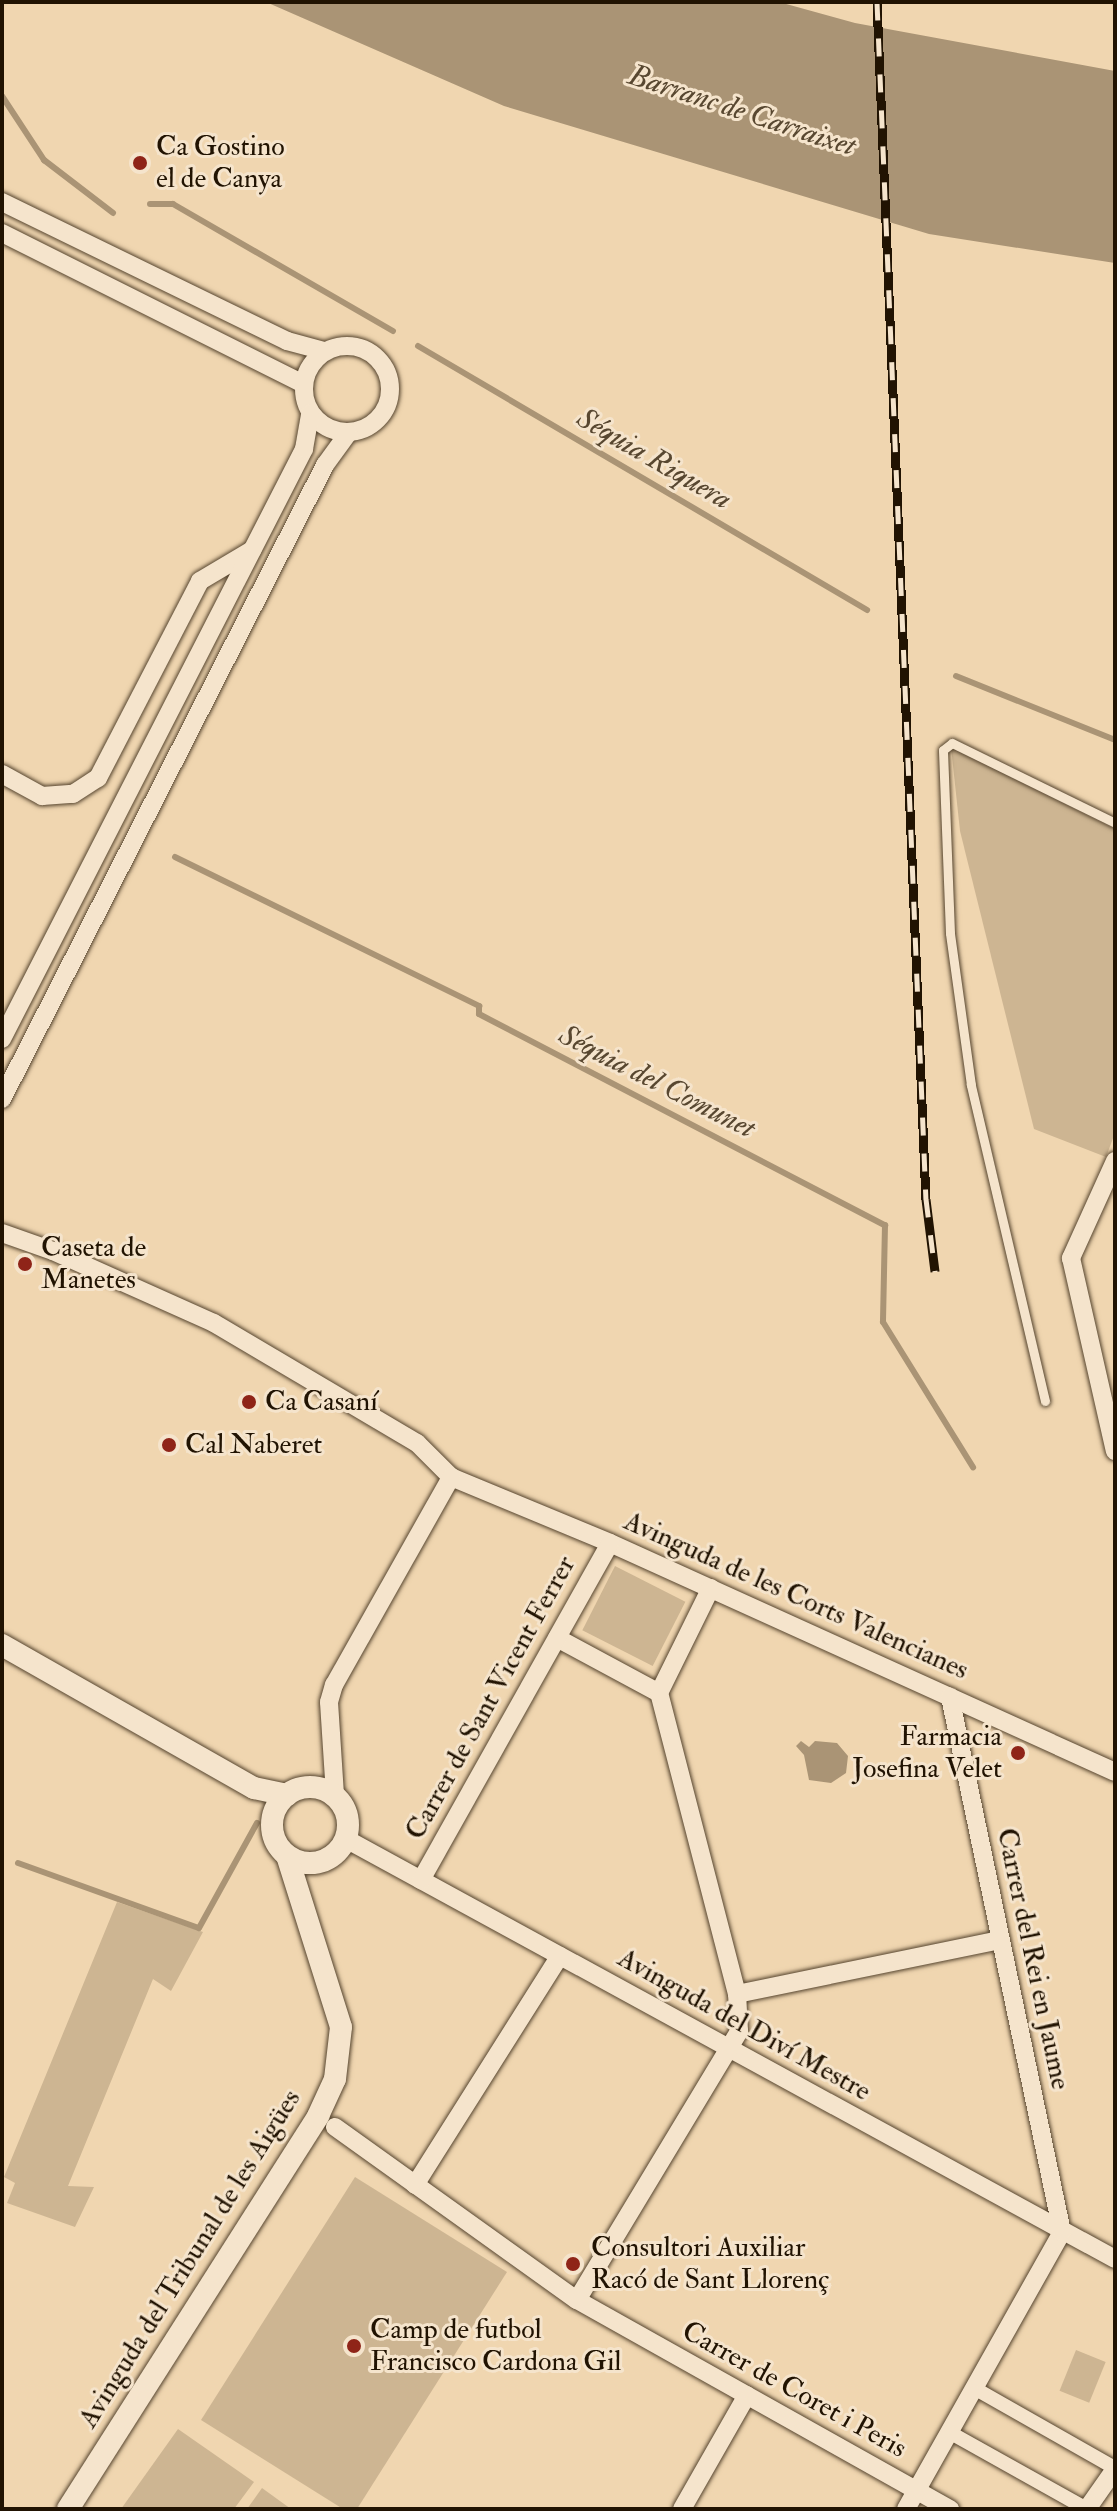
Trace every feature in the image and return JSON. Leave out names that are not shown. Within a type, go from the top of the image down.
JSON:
[{"type":"street","points":[[2,202],[287,341],[324,351]]},
{"type":"street","points":[[2,233],[302,383]]},
{"type":"street","points":[[2,1039],[304,449],[310,414],[302,383],[309,365],[324,351],[346,345],[368,350],[390,379],[388,405],[372,425],[348,433],[326,428],[310,414]]},
{"type":"street","points":[[2,1099],[325,465],[348,433]]},
{"type":"street","points":[[2,774],[42,796],[73,794],[98,778],[200,581],[252,550]]},
{"type":"street","points":[[1115,1161],[1071,1258],[1115,1451]]},
{"type":"street","points":[[2,1233],[53,1251],[214,1323],[417,1443],[451,1477],[334,1685],[329,1702],[335,1795],[349,1820],[346,1839],[336,1855],[315,1864],[287,1856],[274,1839],[272,1819],[254,1788]]},
{"type":"street","name":"Avinguda de les Corts Valencianes","points":[[451,1477],[610,1543],[1115,1772]]},
{"type":"street","name":"Carrer de Sant Vicent Ferrer","points":[[421,1880],[610,1543]]},
{"type":"street","points":[[577,2300],[739,2031],[737,1994],[659,1693],[711,1588]]},
{"type":"street","points":[[557,1638],[659,1693]]},
{"type":"street","points":[[2,1645],[254,1788],[287,1795],[311,1787],[335,1795]]},
{"type":"street","name":"Carrer del Rei en Jaume","points":[[950,1697],[1062,2232]]},
{"type":"street","points":[[272,1819],[287,1795]]},
{"type":"street","name":"Avinguda del Diví Mestre","points":[[346,1839],[1115,2259]]},
{"type":"street","name":"Avinguda del Tribunal de les Aigües","points":[[68,2509],[318,2116],[335,2079],[341,2027],[287,1856]]},
{"type":"street","points":[[301,1894],[315,1864]]},
{"type":"street","points":[[737,1994],[1001,1940]]},
{"type":"street","points":[[415,2185],[560,1956]]},
{"type":"street","name":"Carrer de Coret i Peris","points":[[335,2127],[577,2300],[950,2509]]},
{"type":"street","points":[[906,2509],[1062,2232]]},
{"type":"street","points":[[949,2432],[1087,2509],[1115,2468],[974,2388]]},
{"type":"street","points":[[682,2509],[747,2395]]},
{"type":"lane","points":[[1045,1401],[971,1085],[950,933],[943,750],[952,743],[1115,823]]},
{"type":"shaded area","points":[[951,747],[1115,829],[1115,1133],[1106,1157],[1034,1129],[960,831]]},
{"type":"shaded area","points":[[615,1566],[685,1602],[653,1666],[582,1630]]},
{"type":"shaded area","points":[[117,1902],[203,1932],[171,1991],[153,1979],[68,2186],[94,2187],[75,2227],[7,2203],[15,2183],[4,2177]]},
{"type":"shaded area","name":"Camp de futbol Francisco Cardona Gil","points":[[355,2177],[507,2272],[357,2509],[343,2509],[201,2420]]},
{"type":"shaded area","points":[[1076,2350],[1106,2362],[1089,2403],[1060,2391]]},
{"type":"shaded area","points":[[178,2429],[254,2482],[234,2509],[121,2509]]},
{"type":"shaded area","points":[[262,2488],[291,2509],[247,2509]]},
{"type":"water","name":"Barranc de Carraixet","points":[[266,2],[779,2],[855,23],[1115,71],[1115,263],[929,234],[504,106]]},
{"type":"water","points":[[801,1741],[809,1747],[815,1741],[837,1743],[848,1756],[846,1773],[831,1783],[809,1780],[804,1755],[796,1746]]},
{"type":"waterway","name":"Séquia Riquera","points":[[2,96],[44,160],[113,213]]},
{"type":"waterway","name":"Séquia Riquera","points":[[150,204],[173,204],[393,331]]},
{"type":"waterway","name":"Séquia Riquera","points":[[418,346],[867,610]]},
{"type":"waterway","name":"Séquia Riquera","points":[[956,676],[1115,740]]},
{"type":"waterway","name":"Séquia del Comunet","points":[[175,857],[479,1006],[479,1014],[885,1225],[883,1322],[973,1467]]},
{"type":"waterway","points":[[18,1863],[199,1928],[257,1823]]},
{"type":"railway","points":[[877,2],[926,1199],[935,1271]]},
{"type":"place","name":"Ca Gostino el de Canya","points":[[140,163]]},
{"type":"place","name":"Caseta de Manetes","points":[[25,1264]]},
{"type":"place","name":"Ca Casaní","points":[[249,1402]]},
{"type":"place","name":"Cal Naberet","points":[[169,1445]]},
{"type":"place","name":"Farmacia Josefina Velet","points":[[1018,1753]]},
{"type":"place","name":"Consultori Auxiliar Racó de Sant Llorenç","points":[[573,2264]]},
{"type":"place","name":"Camp de futbol Francisco Cardona Gil","points":[[354,2346]]}]
